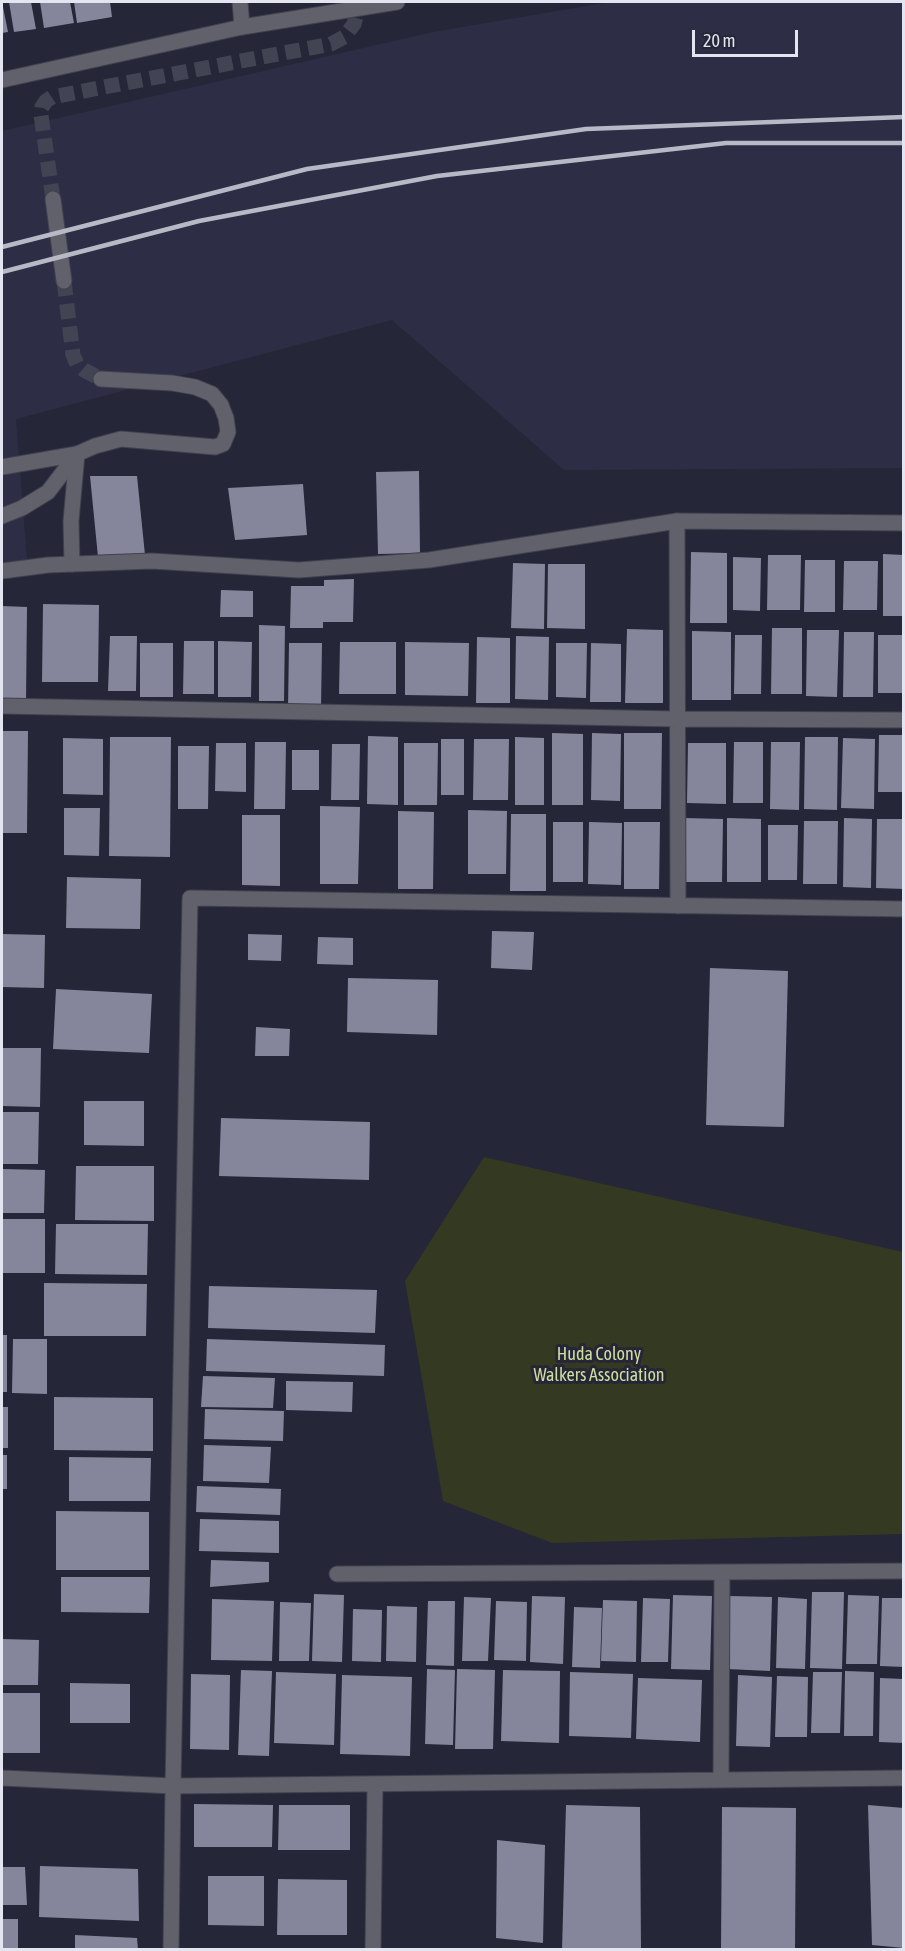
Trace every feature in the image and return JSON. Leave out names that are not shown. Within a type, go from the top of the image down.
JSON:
[{"type":"street","points":[[240,2],[242,27]]},
{"type":"street","points":[[2,80],[242,27],[397,2]]},
{"type":"street","points":[[53,199],[64,281]]},
{"type":"street","points":[[2,467],[77,454],[121,438],[215,447],[223,444],[226,439],[228,432],[226,418],[221,405],[212,394],[195,387],[172,383],[101,379]]},
{"type":"street","points":[[2,516],[22,508],[48,492],[77,454]]},
{"type":"street","points":[[72,564],[70,521],[77,454]]},
{"type":"street","points":[[677,521],[678,906]]},
{"type":"street","points":[[2,571],[72,564],[152,561],[299,570],[429,560],[677,521],[903,523]]},
{"type":"street","points":[[2,706],[678,719],[903,720]]},
{"type":"street","points":[[171,1950],[172,1786],[190,898],[903,909]]},
{"type":"street","points":[[338,1574],[903,1571]]},
{"type":"street","points":[[721,1780],[722,1572]]},
{"type":"street","points":[[2,1778],[172,1786],[903,1778]]},
{"type":"street","points":[[374,1950],[375,1784]]},
{"type":"shaded area","points":[[610,2],[903,2],[903,468],[564,470],[392,320],[16,419],[27,561],[2,569],[2,131],[433,32]]},
{"type":"green space","name":"Huda Colony Walkers Association","points":[[484,1157],[903,1252],[903,1534],[552,1543],[443,1501],[405,1281]]},
{"type":"building","points":[[2,2],[8,32],[2,33]]},
{"type":"building","points":[[9,2],[31,2],[36,29],[14,32]]},
{"type":"building","points":[[40,2],[70,2],[74,23],[44,28]]},
{"type":"building","points":[[74,2],[110,2],[112,17],[77,23]]},
{"type":"building","points":[[419,471],[420,553],[378,554],[376,472]]},
{"type":"building","points":[[90,476],[137,476],[145,555],[98,557]]},
{"type":"building","points":[[303,484],[307,535],[235,540],[228,488]]},
{"type":"building","points":[[691,552],[727,553],[727,623],[690,623]]},
{"type":"building","points":[[883,554],[904,555],[904,616],[883,616]]},
{"type":"building","points":[[768,555],[801,555],[800,610],[767,610]]},
{"type":"building","points":[[733,557],[761,558],[760,611],[733,610]]},
{"type":"building","points":[[805,560],[835,560],[835,612],[804,612]]},
{"type":"building","points":[[844,561],[878,561],[877,610],[843,610]]},
{"type":"building","points":[[513,563],[545,564],[544,629],[511,628]]},
{"type":"building","points":[[548,564],[585,564],[585,629],[547,628]]},
{"type":"building","points":[[354,579],[353,622],[323,622],[323,628],[290,628],[291,586],[324,586],[324,580]]},
{"type":"building","points":[[221,590],[253,591],[253,617],[220,617]]},
{"type":"building","points":[[43,604],[99,605],[98,682],[42,682]]},
{"type":"building","points":[[2,606],[27,607],[26,702],[2,702]]},
{"type":"building","points":[[259,625],[285,626],[284,701],[259,701]]},
{"type":"building","points":[[772,628],[802,628],[802,694],[771,694]]},
{"type":"building","points":[[627,629],[663,630],[663,703],[625,703]]},
{"type":"building","points":[[807,630],[839,630],[837,697],[806,696]]},
{"type":"building","points":[[692,631],[731,632],[731,700],[692,700]]},
{"type":"building","points":[[844,632],[874,632],[873,697],[843,697]]},
{"type":"building","points":[[735,635],[762,635],[761,694],[734,694]]},
{"type":"building","points":[[878,635],[904,635],[904,693],[878,693]]},
{"type":"building","points":[[110,636],[137,636],[136,691],[108,691]]},
{"type":"building","points":[[516,636],[549,637],[548,700],[515,699]]},
{"type":"building","points":[[477,637],[510,638],[510,703],[476,703]]},
{"type":"building","points":[[184,641],[214,641],[214,694],[183,694]]},
{"type":"building","points":[[218,641],[252,642],[251,697],[218,697]]},
{"type":"building","points":[[340,642],[396,642],[396,694],[339,694]]},
{"type":"building","points":[[405,642],[469,643],[468,696],[405,695]]},
{"type":"building","points":[[140,643],[173,643],[173,697],[140,697]]},
{"type":"building","points":[[289,643],[322,643],[321,708],[288,708]]},
{"type":"building","points":[[556,643],[587,643],[586,698],[556,697]]},
{"type":"building","points":[[591,643],[621,644],[621,702],[590,702]]},
{"type":"building","points":[[2,731],[28,731],[27,833],[2,833]]},
{"type":"building","points":[[552,733],[583,734],[583,805],[552,805]]},
{"type":"building","points":[[592,733],[621,734],[620,801],[591,800]]},
{"type":"building","points":[[624,733],[662,733],[661,809],[624,809]]},
{"type":"building","points":[[879,735],[904,735],[904,792],[878,792]]},
{"type":"building","points":[[368,736],[398,737],[398,805],[367,804]]},
{"type":"building","points":[[110,737],[171,737],[170,857],[109,856]]},
{"type":"building","points":[[515,737],[544,738],[544,805],[515,805]]},
{"type":"building","points":[[805,737],[838,737],[837,810],[804,809]]},
{"type":"building","points":[[63,738],[103,739],[103,795],[63,794]]},
{"type":"building","points":[[843,738],[875,739],[874,809],[841,808]]},
{"type":"building","points":[[441,739],[464,739],[464,795],[441,795]]},
{"type":"building","points":[[474,739],[509,739],[508,800],[473,800]]},
{"type":"building","points":[[255,742],[286,742],[285,809],[254,809]]},
{"type":"building","points":[[734,742],[763,742],[763,803],[733,803]]},
{"type":"building","points":[[771,742],[800,742],[799,810],[770,809]]},
{"type":"building","points":[[216,743],[246,743],[246,792],[215,791]]},
{"type":"building","points":[[404,743],[438,743],[437,805],[404,805]]},
{"type":"building","points":[[688,743],[726,743],[726,804],[687,803]]},
{"type":"building","points":[[332,744],[360,744],[359,800],[331,800]]},
{"type":"building","points":[[178,746],[209,746],[208,809],[178,809]]},
{"type":"building","points":[[292,750],[319,750],[319,790],[292,790]]},
{"type":"building","points":[[320,806],[360,807],[358,884],[320,884]]},
{"type":"building","points":[[64,808],[100,808],[99,856],[64,855]]},
{"type":"building","points":[[468,810],[507,811],[506,874],[468,874]]},
{"type":"building","points":[[398,811],[434,812],[433,889],[398,889]]},
{"type":"building","points":[[511,814],[546,814],[546,891],[510,891]]},
{"type":"building","points":[[242,815],[280,815],[280,886],[242,885]]},
{"type":"building","points":[[684,818],[723,819],[722,882],[683,882]]},
{"type":"building","points":[[727,818],[761,819],[761,882],[727,882]]},
{"type":"building","points":[[844,818],[872,819],[871,888],[843,887]]},
{"type":"building","points":[[877,819],[904,819],[904,889],[876,888]]},
{"type":"building","points":[[804,821],[838,821],[837,884],[803,884]]},
{"type":"building","points":[[553,822],[583,822],[583,882],[553,882]]},
{"type":"building","points":[[589,822],[622,823],[621,885],[588,884]]},
{"type":"building","points":[[624,822],[660,822],[659,889],[624,889]]},
{"type":"building","points":[[768,825],[798,825],[797,880],[768,880]]},
{"type":"building","points":[[67,877],[141,879],[140,929],[66,928]]},
{"type":"building","points":[[492,931],[534,932],[532,970],[491,968]]},
{"type":"building","points":[[2,934],[45,935],[44,988],[2,987]]},
{"type":"building","points":[[248,934],[282,935],[281,961],[248,960]]},
{"type":"building","points":[[318,937],[353,938],[353,965],[317,964]]},
{"type":"building","points":[[710,968],[788,971],[784,1127],[706,1125]]},
{"type":"building","points":[[348,978],[438,980],[437,1035],[347,1032]]},
{"type":"building","points":[[56,989],[152,994],[149,1053],[53,1049]]},
{"type":"building","points":[[256,1027],[290,1029],[289,1056],[255,1056]]},
{"type":"building","points":[[2,1048],[41,1048],[40,1107],[2,1106]]},
{"type":"building","points":[[84,1101],[144,1101],[144,1146],[84,1145]]},
{"type":"building","points":[[2,1112],[39,1112],[38,1164],[2,1164]]},
{"type":"building","points":[[221,1118],[370,1122],[369,1180],[219,1176]]},
{"type":"building","points":[[76,1166],[154,1166],[154,1221],[75,1220]]},
{"type":"building","points":[[2,1169],[45,1170],[44,1213],[2,1213]]},
{"type":"building","points":[[2,1219],[45,1219],[45,1273],[2,1273]]},
{"type":"building","points":[[56,1224],[148,1224],[147,1275],[55,1274]]},
{"type":"building","points":[[44,1283],[147,1284],[146,1336],[44,1336]]},
{"type":"building","points":[[209,1286],[377,1290],[375,1333],[208,1328]]},
{"type":"building","points":[[2,1335],[7,1335],[7,1392],[2,1392]]},
{"type":"building","points":[[13,1339],[47,1339],[47,1394],[12,1393]]},
{"type":"building","points":[[207,1339],[385,1345],[384,1376],[206,1371]]},
{"type":"building","points":[[203,1376],[275,1378],[273,1408],[201,1407]]},
{"type":"building","points":[[286,1381],[353,1382],[352,1412],[286,1410]]},
{"type":"building","points":[[54,1397],[153,1398],[153,1451],[54,1450]]},
{"type":"building","points":[[2,1407],[8,1407],[8,1448],[2,1448]]},
{"type":"building","points":[[205,1409],[284,1411],[283,1441],[204,1439]]},
{"type":"building","points":[[204,1445],[271,1447],[269,1483],[203,1481]]},
{"type":"building","points":[[2,1455],[7,1455],[7,1489],[2,1489]]},
{"type":"building","points":[[69,1457],[151,1458],[150,1501],[69,1501]]},
{"type":"building","points":[[197,1486],[281,1489],[280,1515],[196,1512]]},
{"type":"building","points":[[56,1511],[149,1512],[149,1570],[56,1570]]},
{"type":"building","points":[[200,1519],[279,1521],[279,1553],[199,1551]]},
{"type":"building","points":[[211,1560],[269,1562],[269,1582],[210,1587]]},
{"type":"building","points":[[61,1577],[150,1577],[149,1613],[61,1612]]},
{"type":"building","points":[[812,1592],[844,1592],[842,1669],[810,1668]]},
{"type":"building","points":[[314,1594],[344,1595],[342,1662],[312,1661]]},
{"type":"building","points":[[673,1595],[712,1596],[710,1670],[671,1669]]},
{"type":"building","points":[[848,1595],[879,1596],[877,1664],[846,1664]]},
{"type":"building","points":[[532,1596],[565,1597],[563,1664],[530,1662]]},
{"type":"building","points":[[729,1596],[772,1597],[770,1671],[727,1669]]},
{"type":"building","points":[[464,1597],[491,1598],[488,1661],[462,1661]]},
{"type":"building","points":[[778,1597],[807,1599],[805,1669],[776,1668]]},
{"type":"building","points":[[643,1598],[670,1599],[668,1662],[641,1662]]},
{"type":"building","points":[[882,1598],[904,1598],[904,1667],[880,1666]]},
{"type":"building","points":[[212,1599],[274,1601],[272,1661],[211,1660]]},
{"type":"building","points":[[603,1600],[637,1601],[636,1662],[601,1661]]},
{"type":"building","points":[[428,1601],[455,1601],[454,1666],[426,1665]]},
{"type":"building","points":[[496,1601],[527,1602],[526,1661],[494,1660]]},
{"type":"building","points":[[280,1602],[311,1603],[309,1661],[279,1661]]},
{"type":"building","points":[[387,1606],[417,1607],[416,1662],[386,1661]]},
{"type":"building","points":[[574,1607],[602,1608],[600,1668],[572,1667]]},
{"type":"building","points":[[353,1609],[382,1610],[381,1662],[352,1661]]},
{"type":"building","points":[[2,1639],[39,1640],[38,1685],[2,1685]]},
{"type":"building","points":[[427,1669],[455,1670],[453,1745],[425,1744]]},
{"type":"building","points":[[457,1669],[495,1670],[493,1749],[455,1749]]},
{"type":"building","points":[[241,1670],[272,1671],[269,1756],[238,1755]]},
{"type":"building","points":[[503,1670],[560,1671],[559,1743],[501,1741]]},
{"type":"building","points":[[845,1671],[874,1672],[873,1736],[844,1736]]},
{"type":"building","points":[[276,1672],[336,1674],[334,1745],[274,1743]]},
{"type":"building","points":[[570,1672],[633,1674],[631,1738],[569,1736]]},
{"type":"building","points":[[813,1672],[842,1672],[840,1733],[811,1733]]},
{"type":"building","points":[[191,1674],[230,1675],[229,1750],[190,1749]]},
{"type":"building","points":[[342,1675],[412,1677],[410,1756],[340,1754]]},
{"type":"building","points":[[738,1675],[772,1677],[770,1747],[736,1746]]},
{"type":"building","points":[[777,1676],[808,1677],[807,1737],[775,1737]]},
{"type":"building","points":[[638,1678],[702,1680],[700,1742],[636,1739]]},
{"type":"building","points":[[880,1678],[904,1679],[904,1743],[879,1742]]},
{"type":"building","points":[[70,1683],[130,1684],[130,1723],[70,1723]]},
{"type":"building","points":[[2,1693],[40,1693],[40,1753],[2,1753]]},
{"type":"building","points":[[194,1804],[273,1805],[272,1847],[194,1847]]},
{"type":"building","points":[[279,1805],[350,1805],[350,1850],[278,1850]]},
{"type":"building","points":[[566,1805],[640,1807],[641,1950],[562,1950]]},
{"type":"building","points":[[868,1805],[904,1808],[904,1948],[872,1945]]},
{"type":"building","points":[[722,1807],[796,1808],[795,1950],[721,1950]]},
{"type":"building","points":[[497,1840],[545,1845],[543,1943],[496,1938]]},
{"type":"building","points":[[40,1866],[138,1869],[139,1921],[39,1917]]},
{"type":"building","points":[[2,1867],[25,1867],[27,1905],[2,1905]]},
{"type":"building","points":[[208,1876],[264,1876],[264,1926],[208,1925]]},
{"type":"building","points":[[278,1879],[347,1880],[347,1935],[277,1935]]},
{"type":"building","points":[[2,1919],[18,1919],[18,1950],[2,1950]]},
{"type":"building","points":[[75,1935],[137,1938],[138,1950],[75,1950]]},
{"type":"tunnel","points":[[53,199],[41,115],[42,107],[52,97],[331,44],[344,37],[354,24],[358,9]]},
{"type":"tunnel","points":[[64,281],[73,355],[77,364],[101,379]]},
{"type":"railway","points":[[2,247],[307,169],[586,129],[904,117]]},
{"type":"railway","points":[[2,272],[199,221],[437,176],[726,143],[904,143]]}]
